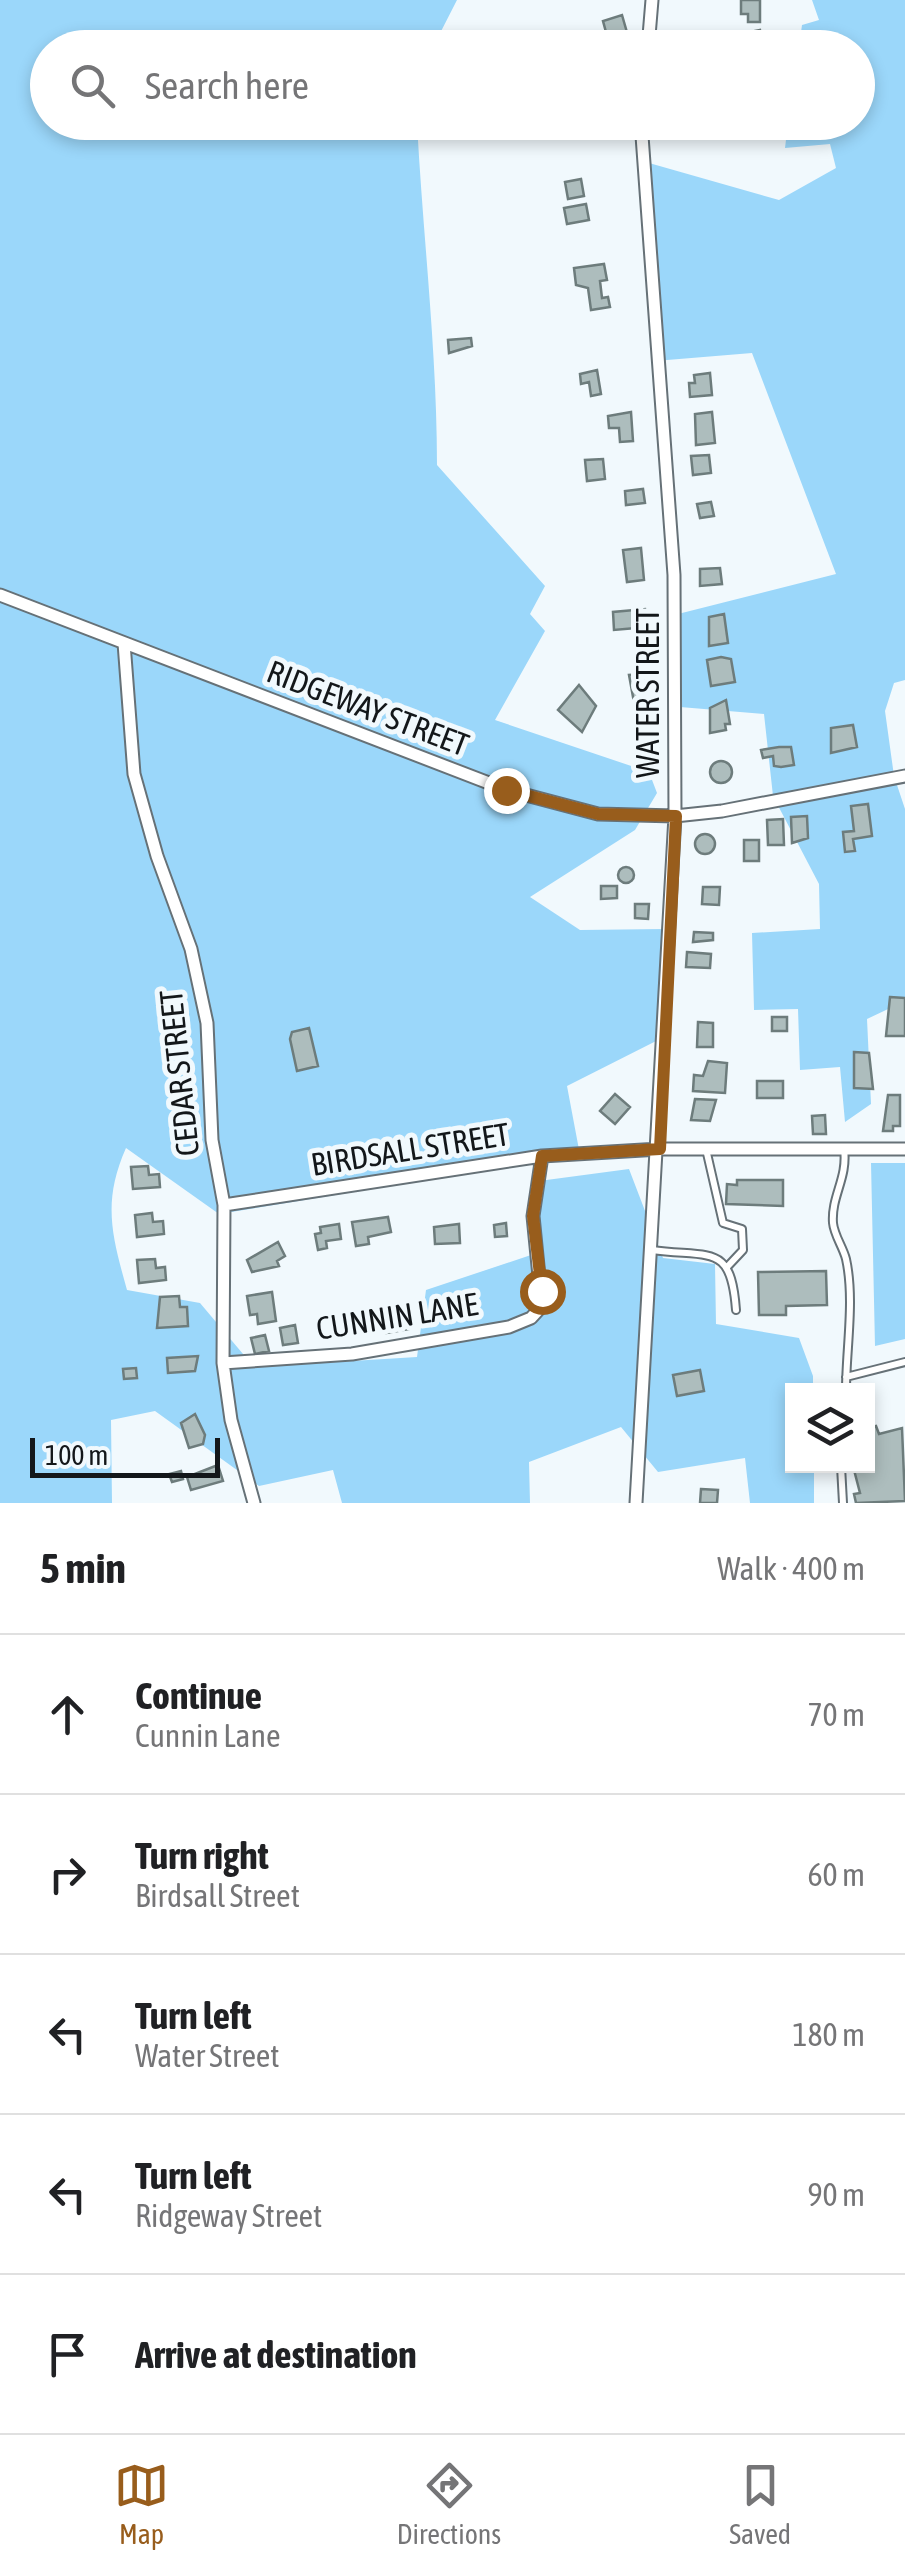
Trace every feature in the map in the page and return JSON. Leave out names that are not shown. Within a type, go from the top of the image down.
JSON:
[{"type":"street","points":[[650,30],[652,0]]},
{"type":"street","name":"WATER STREET","points":[[636,1503],[660,1149],[676,816],[674,574],[642,140]]},
{"type":"street","name":"RIDGEWAY STREET","points":[[0,595],[506,790],[598,814],[676,816],[760,806],[905,776]]},
{"type":"street","name":"CEDAR STREET","points":[[124,643],[134,774],[156,856],[191,949],[207,1023],[212,1140],[224,1204],[223,1363],[231,1420],[254,1503]]},
{"type":"street","name":"BIRDSALL STREET","points":[[224,1204],[542,1156],[660,1149],[905,1150]]},
{"type":"street","name":"CUNNIN LANE","points":[[223,1363],[352,1354],[508,1327],[531,1318],[542,1306],[533,1216],[542,1156]]},
{"type":"lane","points":[[706,1149],[716,1210],[723,1223],[742,1229],[743,1250],[728,1266]]},
{"type":"lane","points":[[844,1149],[846,1173],[834,1200],[833,1226],[846,1259],[848,1283],[846,1383]]},
{"type":"lane","points":[[652,1250],[721,1259],[733,1271],[736,1310]]},
{"type":"lane","points":[[846,1377],[905,1362]]},
{"type":"lane","points":[[841,1473],[843,1503]]},
{"type":"shaded area","points":[[0,0],[457,0],[442,30],[30,30],[30,140],[418,140],[437,465],[545,586],[530,614],[545,631],[495,720],[649,772],[657,793],[635,830],[530,897],[580,930],[665,929],[666,1036],[567,1086],[580,1155],[219,1214],[126,1148],[112,1202],[117,1253],[127,1290],[200,1303],[254,1367],[417,1357],[426,1290],[531,1255],[539,1181],[629,1169],[663,1258],[715,1264],[716,1324],[799,1338],[813,1383],[785,1383],[785,1473],[814,1473],[814,1503],[750,1503],[745,1458],[658,1472],[621,1427],[529,1462],[530,1503],[342,1503],[333,1470],[259,1486],[155,1411],[111,1420],[112,1503],[0,1503]]},
{"type":"shaded area","points":[[812,0],[905,0],[905,680],[894,683],[885,711],[894,776],[905,809],[905,1001],[867,1019],[871,1104],[845,1122],[840,1067],[800,1070],[798,1009],[754,1010],[752,933],[820,929],[819,884],[773,796],[764,714],[680,707],[674,615],[836,574],[752,353],[655,361],[642,161],[779,200],[836,168],[830,144],[785,148],[786,140],[875,140],[875,30],[801,30],[802,25],[819,20]]},
{"type":"shaded area","points":[[871,1163],[905,1163],[905,1339],[875,1346]]},
{"type":"building","points":[[741,0],[760,0],[760,22],[748,22],[748,14],[741,14]]},
{"type":"building","points":[[622,15],[626,30],[605,30],[603,21]]},
{"type":"building","points":[[581,179],[584,196],[568,199],[565,182]]},
{"type":"building","points":[[586,204],[589,220],[567,224],[564,208]]},
{"type":"building","points":[[604,264],[607,280],[600,281],[602,298],[608,297],[610,307],[591,310],[588,288],[576,285],[574,268]]},
{"type":"building","points":[[471,338],[472,346],[449,353],[448,340]]},
{"type":"building","points":[[597,370],[601,394],[591,396],[589,382],[581,384],[580,374]]},
{"type":"building","points":[[710,373],[712,395],[690,397],[689,383],[695,383],[694,375]]},
{"type":"building","points":[[631,412],[633,441],[620,442],[619,428],[609,428],[608,416]]},
{"type":"building","points":[[712,412],[715,443],[696,445],[695,414]]},
{"type":"building","points":[[709,455],[711,473],[693,475],[691,456]]},
{"type":"building","points":[[603,459],[605,479],[587,481],[585,460]]},
{"type":"building","points":[[643,489],[645,503],[626,505],[625,491]]},
{"type":"building","points":[[711,502],[714,516],[700,518],[697,504]]},
{"type":"building","points":[[641,548],[644,580],[627,582],[623,550]]},
{"type":"building","points":[[720,568],[722,584],[700,586],[700,569]]},
{"type":"building","points":[[645,609],[647,627],[614,630],[613,612]]},
{"type":"building","points":[[724,614],[728,643],[709,646],[709,617]]},
{"type":"building","points":[[731,659],[735,682],[711,686],[707,660]]},
{"type":"building","points":[[645,674],[647,707],[635,708],[629,675]]},
{"type":"building","points":[[579,685],[596,706],[582,732],[558,710]]},
{"type":"building","points":[[726,700],[730,724],[725,724],[726,730],[710,733],[710,708]]},
{"type":"building","points":[[853,725],[857,747],[831,753],[831,728]]},
{"type":"building","points":[[637,733],[658,733],[658,750],[637,750]]},
{"type":"building","points":[[791,747],[794,765],[774,766],[773,756],[763,758],[761,750]]},
{"type":"building","points":[[721,761],[729,764],[729,780],[721,783],[713,780],[710,772],[713,764]]},
{"type":"building","points":[[868,804],[872,836],[853,839],[855,851],[845,852],[843,832],[854,831],[851,806]]},
{"type":"building","points":[[807,816],[808,838],[792,843],[791,817]]},
{"type":"building","points":[[783,819],[784,845],[768,845],[767,820]]},
{"type":"building","points":[[705,834],[715,844],[705,854],[695,844]]},
{"type":"building","points":[[744,840],[759,840],[759,861],[744,861]]},
{"type":"building","points":[[626,867],[634,875],[626,883],[618,875]]},
{"type":"building","points":[[601,886],[617,886],[617,898],[601,899]]},
{"type":"building","points":[[703,887],[720,887],[719,905],[702,904]]},
{"type":"building","points":[[635,904],[649,904],[648,919],[635,918]]},
{"type":"building","points":[[694,932],[713,933],[713,940],[693,942]]},
{"type":"building","points":[[687,952],[711,954],[710,968],[686,967]]},
{"type":"building","points":[[890,997],[905,998],[905,1036],[886,1036]]},
{"type":"building","points":[[772,1017],[787,1017],[787,1031],[772,1031]]},
{"type":"building","points":[[698,1022],[713,1023],[713,1047],[697,1047]]},
{"type":"building","points":[[309,1028],[318,1066],[297,1071],[290,1039],[292,1032]]},
{"type":"building","points":[[854,1052],[869,1053],[873,1089],[854,1088]]},
{"type":"building","points":[[708,1061],[727,1063],[725,1093],[693,1091],[694,1075],[703,1076]]},
{"type":"building","points":[[757,1081],[783,1081],[783,1098],[757,1098]]},
{"type":"building","points":[[615,1094],[630,1107],[615,1124],[600,1111]]},
{"type":"building","points":[[888,1095],[900,1095],[900,1126],[883,1131]]},
{"type":"building","points":[[695,1099],[716,1100],[710,1121],[691,1120]]},
{"type":"building","points":[[825,1115],[826,1134],[813,1134],[812,1116]]},
{"type":"building","points":[[148,1166],[149,1175],[159,1174],[160,1187],[133,1189],[131,1167]]},
{"type":"building","points":[[737,1180],[783,1180],[783,1206],[726,1204],[727,1184],[737,1185]]},
{"type":"building","points":[[152,1213],[153,1222],[163,1221],[164,1234],[137,1237],[135,1215]]},
{"type":"building","points":[[388,1217],[391,1232],[368,1237],[369,1244],[356,1246],[352,1222]]},
{"type":"building","points":[[506,1223],[507,1236],[495,1237],[494,1225]]},
{"type":"building","points":[[339,1224],[341,1239],[326,1241],[327,1248],[318,1250],[315,1234],[321,1233],[320,1227]]},
{"type":"building","points":[[459,1224],[460,1243],[435,1244],[434,1227]]},
{"type":"building","points":[[278,1242],[285,1256],[277,1261],[279,1266],[252,1272],[247,1260]]},
{"type":"building","points":[[155,1259],[156,1268],[165,1267],[166,1280],[139,1283],[137,1260]]},
{"type":"building","points":[[826,1271],[827,1305],[786,1306],[786,1315],[759,1315],[758,1272]]},
{"type":"building","points":[[272,1292],[276,1321],[258,1324],[257,1314],[250,1315],[247,1296]]},
{"type":"building","points":[[179,1296],[180,1307],[187,1307],[188,1326],[157,1328],[160,1297]]},
{"type":"building","points":[[406,1308],[409,1329],[386,1333],[384,1321],[377,1323],[375,1313]]},
{"type":"building","points":[[295,1325],[298,1343],[283,1345],[280,1328]]},
{"type":"building","points":[[265,1335],[269,1351],[255,1354],[251,1338]]},
{"type":"building","points":[[198,1356],[195,1371],[168,1373],[167,1358]]},
{"type":"building","points":[[136,1368],[137,1378],[124,1379],[123,1369]]},
{"type":"building","points":[[700,1370],[704,1391],[677,1396],[673,1375]]},
{"type":"building","points":[[195,1414],[205,1435],[203,1444],[189,1448],[181,1423]]},
{"type":"building","points":[[875,1426],[879,1434],[902,1428],[905,1501],[856,1503],[854,1494],[860,1493],[855,1473],[875,1473]]},
{"type":"building","points":[[218,1465],[223,1481],[191,1490],[187,1477]]},
{"type":"building","points":[[181,1471],[183,1479],[172,1482],[169,1474]]},
{"type":"building","points":[[701,1489],[718,1490],[717,1503],[700,1503]]},
{"type":"route","points":[[506,790],[598,814],[676,816],[660,1149],[542,1156],[533,1216],[542,1291]]}]
